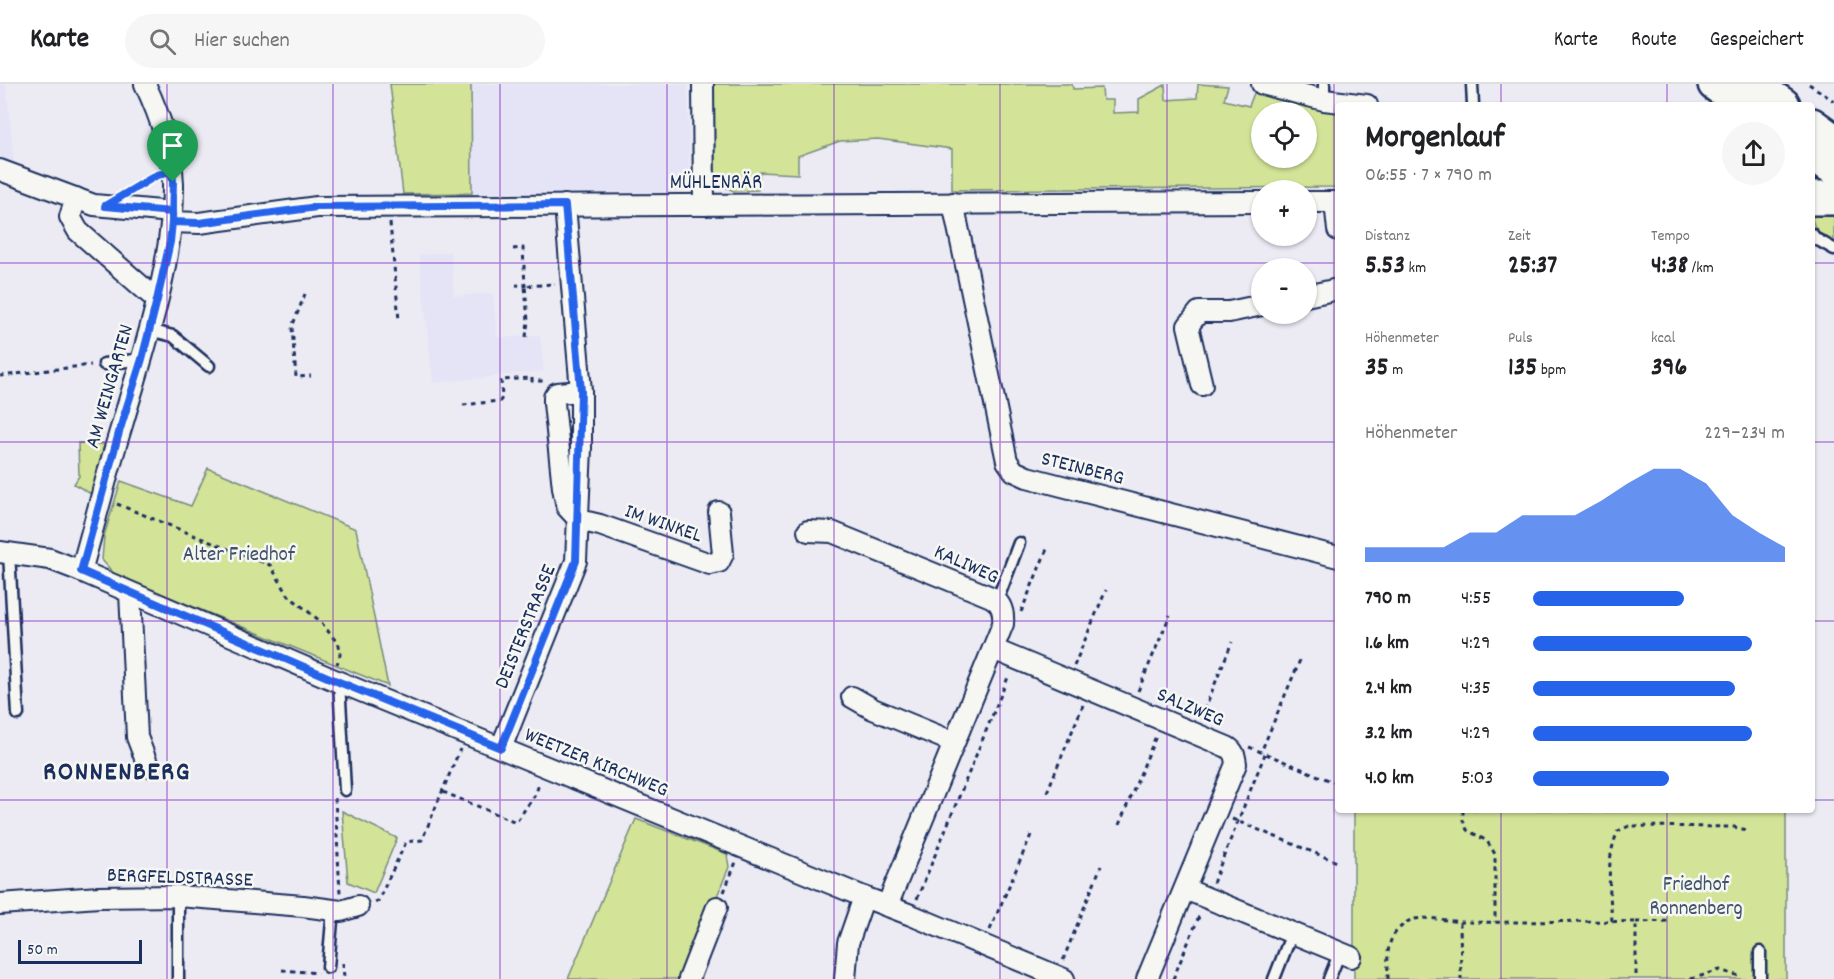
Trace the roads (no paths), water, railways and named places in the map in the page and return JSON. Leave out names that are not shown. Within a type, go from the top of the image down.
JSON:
[{"type":"highway","points":[[1715,84],[1740,102]]},
{"type":"highway","points":[[1752,84],[1779,102]]},
{"type":"highway","points":[[1815,127],[1834,141]]},
{"type":"highway","points":[[1815,155],[1834,168]]},
{"type":"highway","points":[[1815,198],[1834,198]]},
{"type":"street","name":"AM WEINGARTEN","points":[[81,571],[142,359],[170,242],[172,172],[168,142],[145,84]]},
{"type":"street","points":[[703,84],[704,205]]},
{"type":"street","points":[[1262,84],[1324,92],[1357,102]]},
{"type":"street","name":"MÜHLENRÄR","points":[[0,170],[94,205],[199,223],[317,207],[1251,202]]},
{"type":"street","points":[[76,198],[70,217],[78,231],[157,300]]},
{"type":"street","points":[[1317,202],[1335,202]]},
{"type":"street","name":"STEINBERG","points":[[953,203],[1007,461],[1014,471],[1027,477],[1335,556]]},
{"type":"street","name":"DEISTERSTRASSE","points":[[501,748],[576,561],[581,391],[565,205]]},
{"type":"street","points":[[1317,294],[1335,290]]},
{"type":"street","points":[[1202,386],[1188,326],[1199,312],[1229,312],[1251,307]]},
{"type":"street","points":[[579,519],[567,507],[563,488],[554,397],[557,393],[581,391]]},
{"type":"street","name":"IM WINKEL","points":[[579,519],[710,564],[719,562],[723,554],[719,512]]},
{"type":"street","name":"KALIWEG","points":[[808,531],[832,532],[997,601],[1004,612],[1003,624],[993,649]]},
{"type":"street","name":"WEETZER KIRCHWEG","points":[[4,553],[50,559],[81,571],[335,680],[1060,977]]},
{"type":"street","points":[[130,593],[137,738],[148,766]]},
{"type":"street","points":[[887,906],[993,649]]},
{"type":"street","name":"SALZWEG","points":[[993,649],[1227,747],[1235,756],[1236,764],[1147,979]]},
{"type":"street","points":[[852,697],[873,709],[953,742]]},
{"type":"street","points":[[1185,889],[1345,955]]},
{"type":"street","name":"BERGFELDSTRASSE","points":[[0,904],[99,897],[178,896],[341,911],[358,906]]},
{"type":"street","points":[[845,979],[848,943],[864,897]]},
{"type":"street","points":[[688,979],[717,907]]},
{"type":"lane","points":[[1472,84],[1473,102]]},
{"type":"lane","points":[[1815,238],[1834,249]]},
{"type":"lane","points":[[149,330],[173,336],[209,366]]},
{"type":"lane","points":[[104,364],[142,359]]},
{"type":"lane","points":[[997,601],[1019,543]]},
{"type":"lane","points":[[4,553],[18,714]]},
{"type":"lane","points":[[335,680],[345,790]]},
{"type":"lane","points":[[178,896],[178,979]]},
{"type":"lane","points":[[328,967],[333,909]]},
{"type":"lane","points":[[1274,979],[1292,933]]},
{"type":"lane","points":[[1760,952],[1760,979]]},
{"type":"lane","points":[[1329,979],[1345,955]]},
{"type":"district","name":"RONNENBERG","points":[[117,770]]},
{"type":"park label","name":"Alter Friedhof","points":[[239,553]]},
{"type":"park label","name":"Friedhof Ronnenberg","points":[[1696,895]]}]
